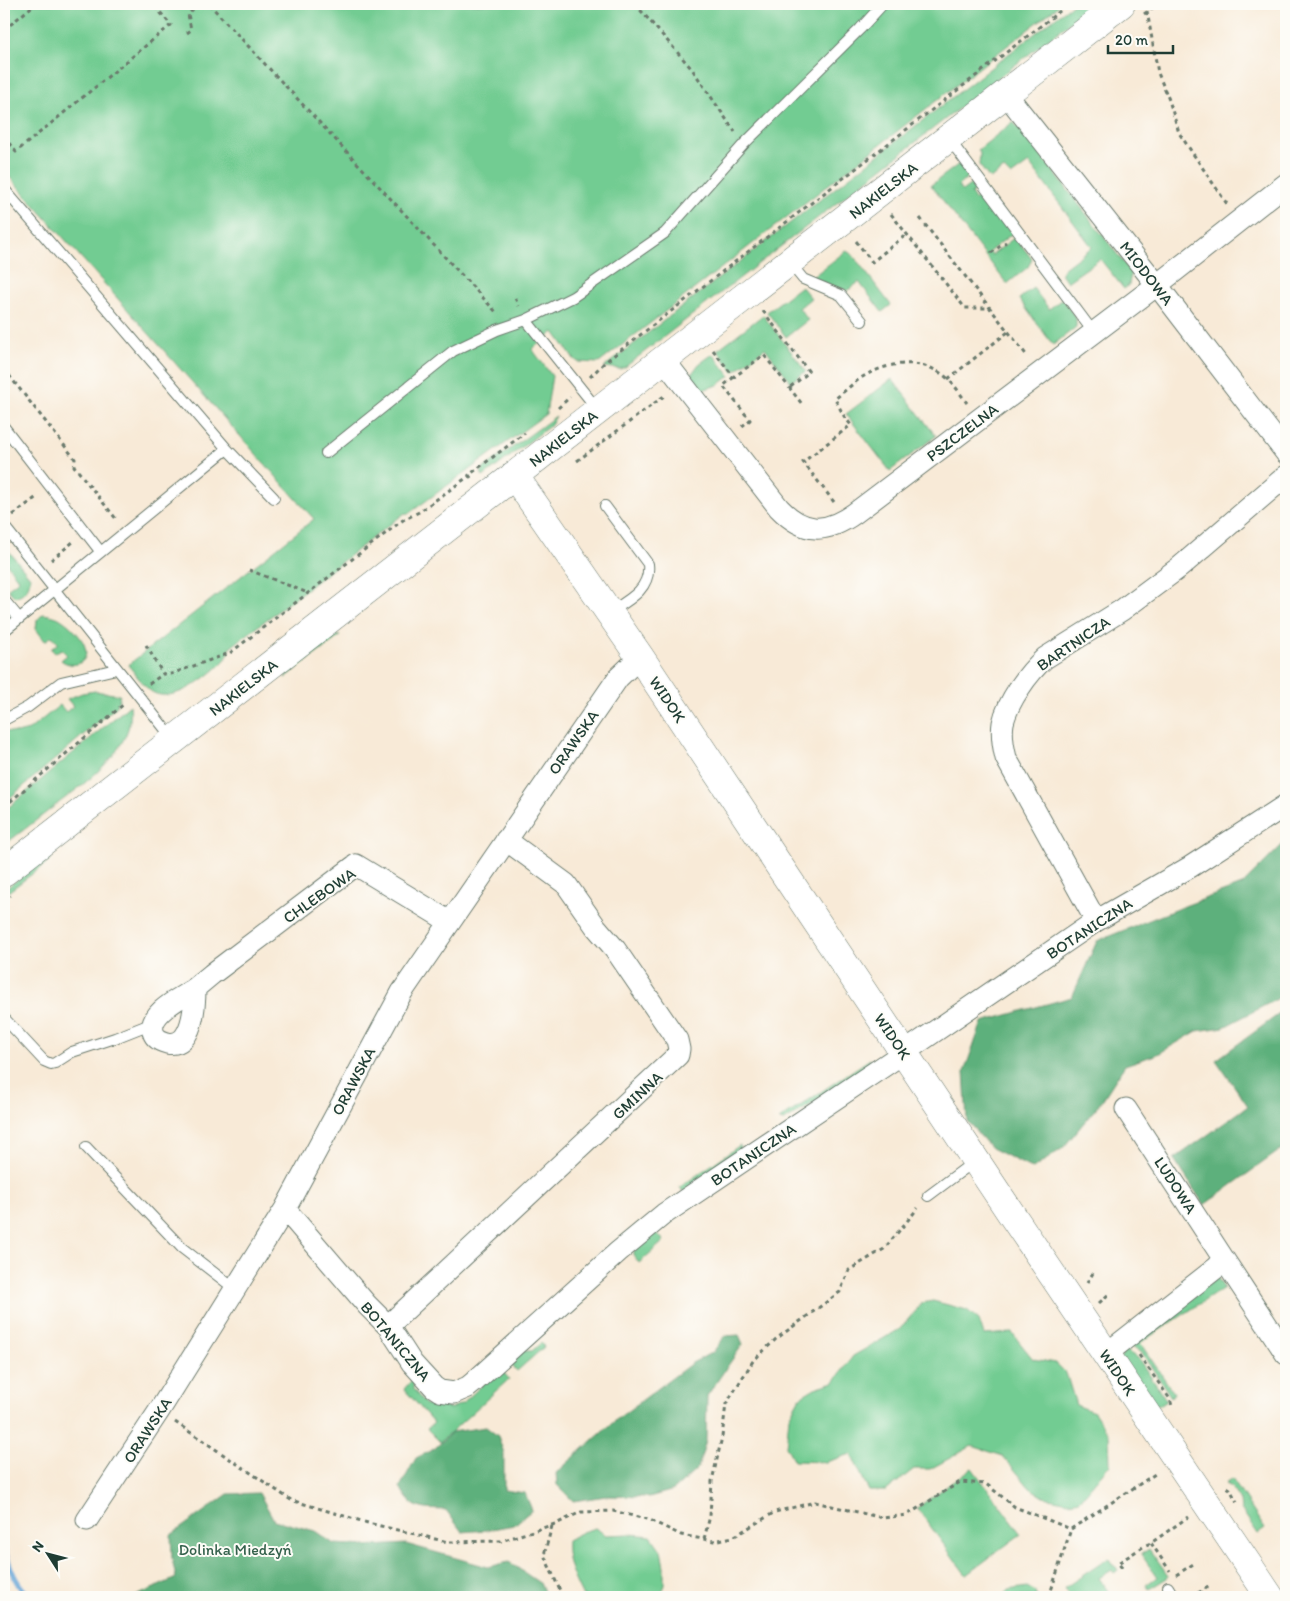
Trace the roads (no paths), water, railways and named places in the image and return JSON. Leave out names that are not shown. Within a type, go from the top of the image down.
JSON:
[{"type":"main road","name":"NAKIELSKA","points":[[4,872],[1121,4]]},
{"type":"main road","name":"WIDOK","points":[[514,475],[640,657],[1270,1597]]},
{"type":"street","name":"MIODOWA","points":[[1006,94],[1157,285],[1286,453]]},
{"type":"street","name":"PSZCZELNA","points":[[664,360],[779,508],[796,523],[805,528],[827,528],[847,519],[1157,285],[1286,184]]},
{"type":"street","name":"BARTNICZA","points":[[1096,921],[1006,758],[1002,735],[1006,714],[1023,683],[1045,658],[1122,610],[1180,568],[1286,476]]},
{"type":"street","name":"ORAWSKA","points":[[87,1520],[159,1411],[285,1209],[389,1013],[415,971],[618,678],[640,657]]},
{"type":"street","name":"BOTANICZNA","points":[[285,1209],[367,1305],[388,1326],[412,1362],[434,1386],[440,1391],[454,1393],[468,1387],[618,1252],[664,1214],[1096,921],[1190,867],[1286,805]]},
{"type":"street","name":"GMINNA","points":[[388,1326],[678,1055],[679,1049],[676,1040],[615,949],[596,927],[566,884],[506,840]]},
{"type":"street","name":"CHLEBOWA","points":[[153,1023],[157,1015],[170,1004],[195,988],[356,864],[450,922]]},
{"type":"street","points":[[153,1023],[153,1032],[157,1038],[172,1044],[179,1041],[186,1034],[192,1023],[195,1008],[195,988]]},
{"type":"street","name":"LUDOWA","points":[[1126,1110],[1286,1354]]},
{"type":"street","points":[[1106,1354],[1225,1261]]},
{"type":"lane","points":[[326,454],[453,351],[526,320],[573,297],[665,233],[744,144],[883,4]]},
{"type":"lane","points":[[949,138],[1094,332]]},
{"type":"lane","points":[[4,189],[227,449],[274,498]]},
{"type":"lane","points":[[790,263],[803,279],[841,295],[862,321]]},
{"type":"lane","points":[[526,320],[598,411]]},
{"type":"lane","points":[[4,427],[100,551]]},
{"type":"lane","points":[[4,631],[227,449]]},
{"type":"lane","points":[[605,506],[648,564],[649,572],[647,582],[641,590],[609,612]]},
{"type":"lane","points":[[4,526],[174,740]]},
{"type":"lane","points":[[4,600],[19,618]]},
{"type":"lane","points":[[4,720],[28,707],[61,682],[116,669]]},
{"type":"lane","points":[[4,1018],[44,1061],[51,1064],[72,1052],[153,1023]]},
{"type":"lane","points":[[86,1147],[182,1248],[235,1289]]},
{"type":"lane","points":[[928,1196],[976,1160]]},
{"type":"lane","points":[[1168,1587],[1174,1597]]},
{"type":"waterway","points":[[4,1550],[18,1583],[32,1597]]},
{"type":"park label","name":"Dolinka Miedzyń","points":[[235,1549]]}]
